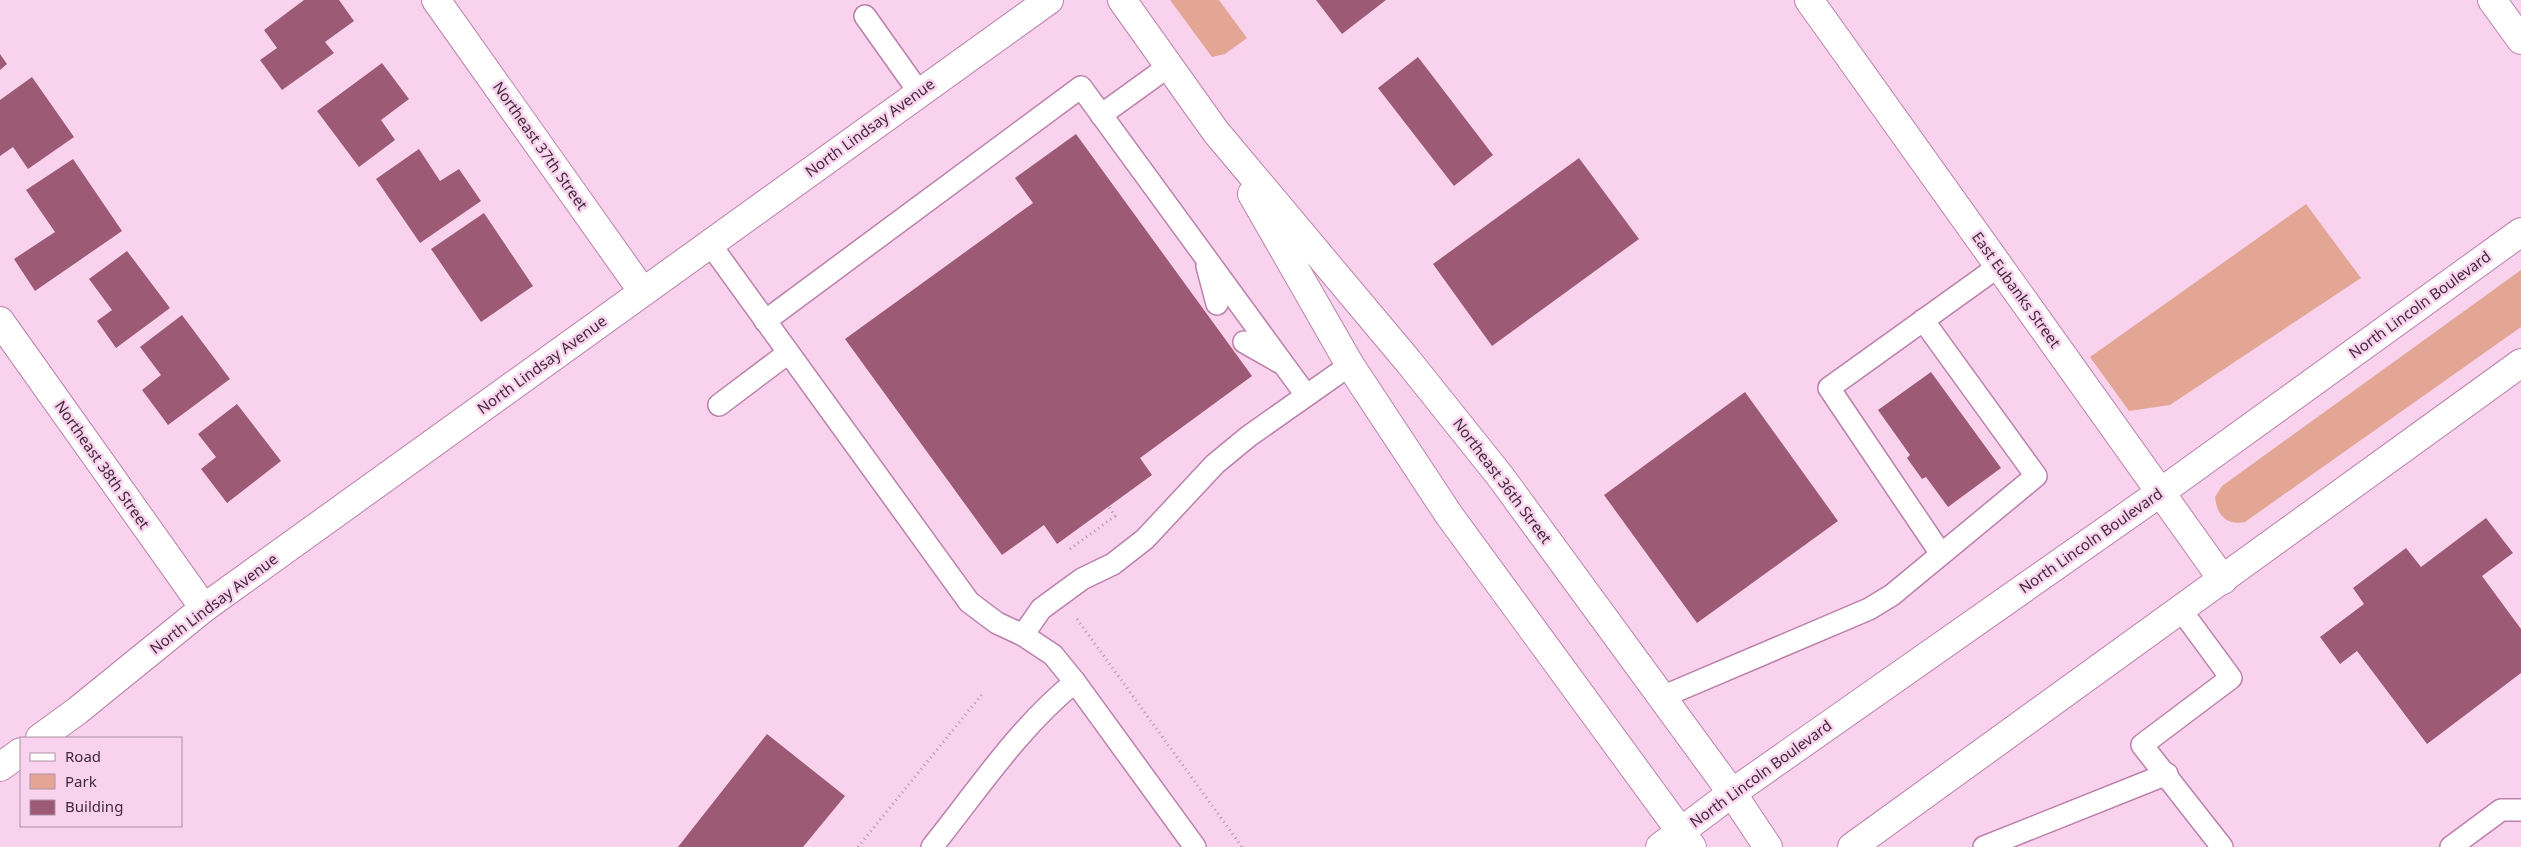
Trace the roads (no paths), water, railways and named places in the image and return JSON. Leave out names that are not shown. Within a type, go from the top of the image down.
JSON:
[{"type":"main road","name":"Northeast 37th Street","points":[[436,0],[643,292]]},
{"type":"main road","name":"North Lindsay Avenue","points":[[41,737],[77,712],[204,608],[1049,0]]},
{"type":"main road","name":"Northeast 36th Street","points":[[1122,0],[1216,132],[1408,360],[1500,476],[1662,697],[1768,847]]},
{"type":"main road","name":"East Eubanks Street","points":[[1809,0],[2223,580]]},
{"type":"main road","points":[[2492,0],[2521,40]]},
{"type":"main road","name":"Northeast 36th Street","points":[[1216,132],[1350,365],[1449,515],[1678,842]]},
{"type":"main road","name":"North Lincoln Boulevard","points":[[1678,842],[1732,794],[2161,492],[2521,232]]},
{"type":"main road","name":"Northeast 38th Street","points":[[0,321],[204,608]]},
{"type":"main road","points":[[1852,847],[2521,363]]},
{"type":"main road","points":[[0,768],[20,753]]},
{"type":"lane","points":[[865,16],[919,92]]},
{"type":"lane","points":[[1101,115],[1169,66]]},
{"type":"lane","points":[[764,321],[1081,87],[1306,395]]},
{"type":"lane","points":[[710,244],[764,321],[970,602],[997,623],[1023,636],[1053,655],[1075,682],[1195,847]]},
{"type":"lane","points":[[1204,254],[1217,304]]},
{"type":"lane","points":[[1942,554],[1829,388],[1999,266]]},
{"type":"lane","points":[[1662,697],[1869,609],[1892,595],[2036,476],[1923,320]]},
{"type":"lane","points":[[1244,342],[1286,366]]},
{"type":"lane","points":[[719,404],[788,353]]},
{"type":"lane","points":[[1023,636],[1041,609],[1082,580],[1113,564],[1145,540],[1216,464],[1249,436],[1350,365]]},
{"type":"lane","points":[[2182,610],[2230,678],[2142,745],[2167,774],[2222,847]]},
{"type":"lane","points":[[932,847],[1016,742],[1054,699],[1075,682]]},
{"type":"lane","points":[[1984,847],[2167,774]]},
{"type":"lane","points":[[2451,847],[2501,810],[2521,810]]}]
